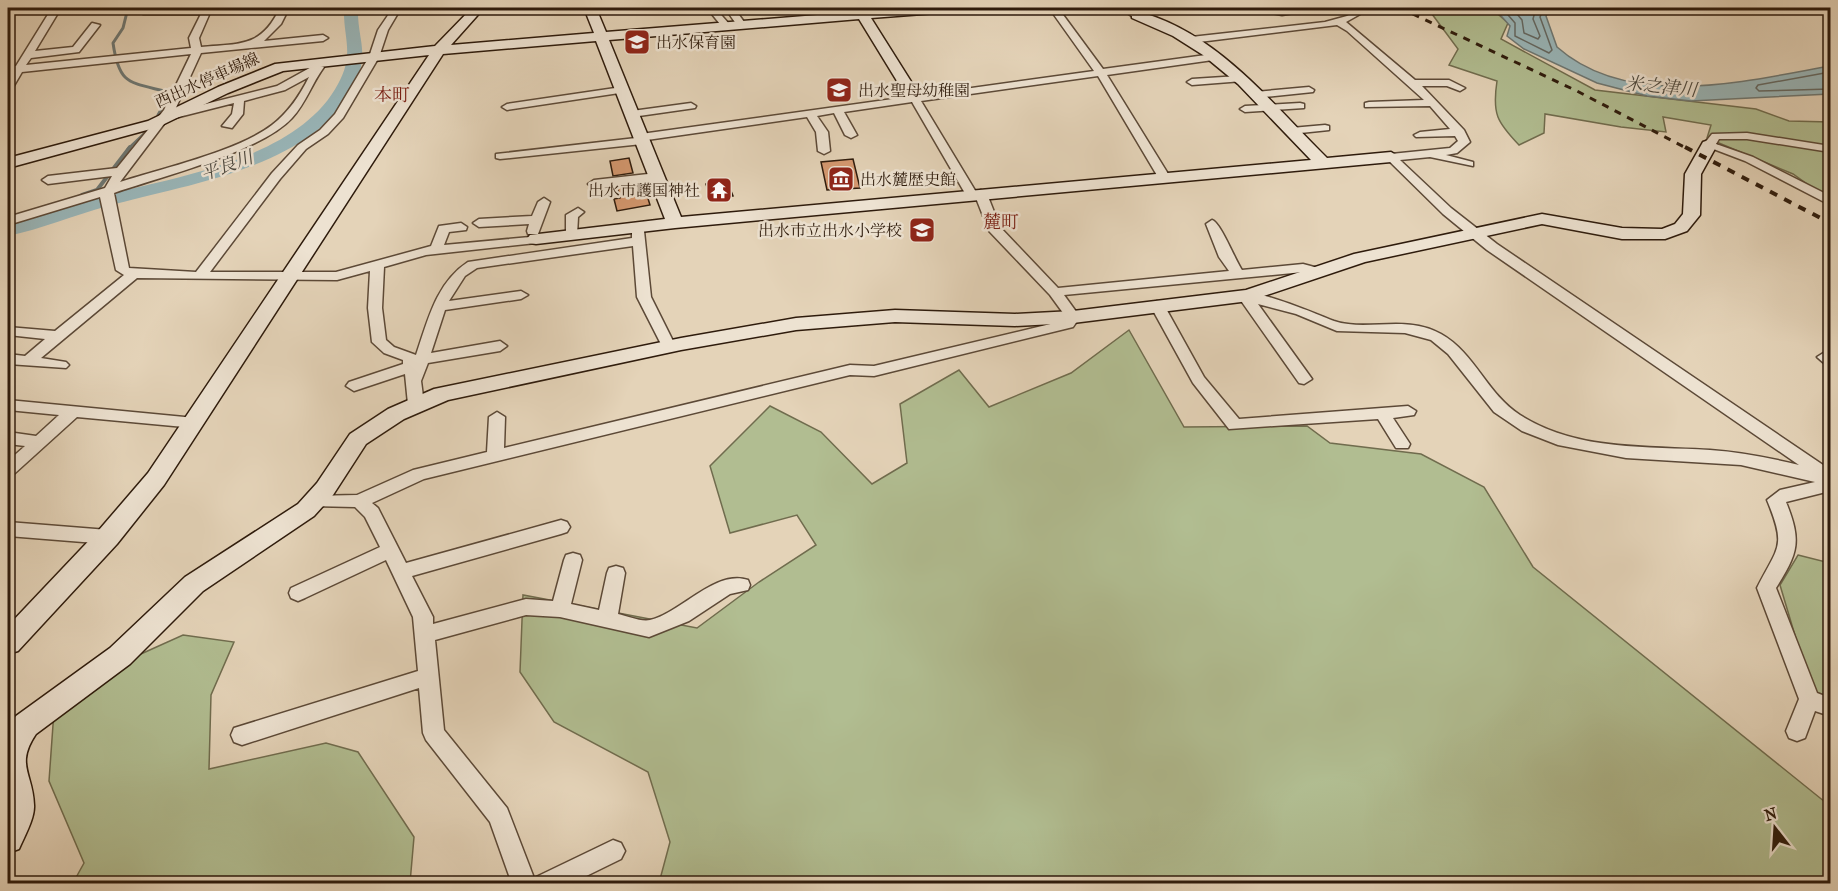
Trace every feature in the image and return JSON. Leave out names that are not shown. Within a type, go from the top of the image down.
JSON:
[{"type":"street","points":[[8,87],[13,69],[27,55],[56,8]]},
{"type":"street","points":[[255,45],[259,38],[278,22],[284,8]]},
{"type":"street","points":[[200,276],[276,176],[302,147],[324,132],[339,116],[374,57],[383,30],[397,8]]},
{"type":"street","points":[[8,643],[108,537],[156,479],[439,50],[477,8]]},
{"type":"street","points":[[590,8],[675,223]]},
{"type":"street","points":[[711,8],[727,27]]},
{"type":"street","points":[[730,8],[741,26]]},
{"type":"street","name":"西出水停車場線","points":[[8,163],[153,124],[259,74],[280,67],[321,65],[439,50],[741,26],[860,11],[949,8]]},
{"type":"street","points":[[1046,8],[1055,10],[1101,73],[1164,177]]},
{"type":"street","points":[[1194,8],[1209,10],[1236,8]]},
{"type":"street","points":[[1248,8],[1282,12],[1320,8]]},
{"type":"street","points":[[1191,40],[1339,22],[1359,14],[1365,8],[1374,8]]},
{"type":"street","points":[[1424,8],[1433,8]]},
{"type":"street","points":[[146,12],[208,9],[194,38],[197,52],[164,118],[119,171],[107,193],[110,217],[123,270],[134,274],[200,276],[337,276],[436,250],[571,235],[638,234]]},
{"type":"street","points":[[860,11],[976,195],[994,228],[1055,292],[1073,317]]},
{"type":"street","points":[[1130,11],[1191,40],[1213,57],[1239,79],[1322,162]]},
{"type":"street","points":[[160,21],[202,21]]},
{"type":"street","points":[[416,404],[412,384],[446,291],[462,270],[473,265],[638,234],[675,223],[1391,157],[1459,148],[1464,142],[1460,132],[1358,35],[1339,22]]},
{"type":"street","points":[[27,55],[76,50],[94,25]]},
{"type":"street","points":[[13,69],[323,38]]},
{"type":"street","points":[[500,156],[642,139],[1213,57]]},
{"type":"street","points":[[164,118],[281,88],[321,65]]},
{"type":"street","points":[[8,221],[107,193],[247,143],[275,128],[293,111],[321,65]]},
{"type":"street","points":[[1192,82],[1239,79]]},
{"type":"street","points":[[1410,83],[1449,83],[1460,88]]},
{"type":"street","points":[[1255,95],[1295,89],[1309,90]]},
{"type":"street","points":[[507,107],[622,90]]},
{"type":"street","points":[[228,126],[238,115],[241,107],[238,100]]},
{"type":"street","points":[[789,100],[796,116]]},
{"type":"street","points":[[1369,105],[1431,102]]},
{"type":"street","points":[[632,114],[691,106]]},
{"type":"street","points":[[1245,108],[1300,106]]},
{"type":"street","points":[[838,110],[851,135]]},
{"type":"street","points":[[812,114],[822,132],[824,151]]},
{"type":"street","points":[[1291,131],[1326,128]]},
{"type":"street","points":[[1420,135],[1460,132]]},
{"type":"street","points":[[8,838],[19,806],[9,761],[14,742],[26,725],[120,656],[194,584],[316,501],[358,439],[416,404],[442,394],[669,347],[796,324],[896,316],[1015,320],[1073,317],[1246,295],[1360,258],[1542,219],[1570,222],[1623,235],[1648,236],[1668,232],[1686,223],[1695,202],[1692,175],[1708,145],[1716,136],[1747,136],[1830,149]]},
{"type":"street","points":[[1708,145],[1749,159],[1830,201]]},
{"type":"street","points":[[1426,153],[1469,164]]},
{"type":"street","points":[[1391,157],[1447,211],[1474,233],[1830,481]]},
{"type":"street","points":[[48,180],[119,171]]},
{"type":"street","points":[[594,184],[657,177]]},
{"type":"street","points":[[533,239],[544,202]]},
{"type":"street","points":[[571,235],[572,215],[578,212]]},
{"type":"street","points":[[480,224],[537,220]]},
{"type":"street","points":[[1212,224],[1226,257],[1238,274]]},
{"type":"street","points":[[436,250],[444,229],[461,227]]},
{"type":"street","points":[[638,234],[644,297],[669,347]]},
{"type":"street","points":[[377,264],[375,308],[380,342],[389,350],[410,357],[418,363]]},
{"type":"street","points":[[1055,292],[1303,268],[1317,272]]},
{"type":"street","points":[[28,361],[134,274]]},
{"type":"street","points":[[441,306],[521,295]]},
{"type":"street","points":[[1246,295],[1262,302],[1303,312],[1340,327],[1412,329],[1427,333],[1446,344],[1461,359],[1488,397],[1510,417],[1562,440],[1636,453],[1750,461],[1804,472],[1830,481]]},
{"type":"street","points":[[1246,295],[1304,379]]},
{"type":"street","points":[[1157,305],[1198,379],[1235,425],[1408,411]]},
{"type":"street","points":[[316,501],[359,501],[419,474],[850,370],[874,372],[1068,324],[1073,317]]},
{"type":"street","points":[[8,331],[59,336]]},
{"type":"street","points":[[354,386],[418,363],[500,346]]},
{"type":"street","points":[[8,358],[61,365]]},
{"type":"street","points":[[8,405],[195,423]]},
{"type":"street","points":[[9,468],[74,411]]},
{"type":"street","points":[[1382,413],[1402,444]]},
{"type":"street","points":[[495,457],[497,417]]},
{"type":"street","points":[[8,438],[39,442]]},
{"type":"street","points":[[1797,731],[1809,699],[1766,588],[1789,550],[1788,530],[1776,500],[1786,494],[1830,481]]},
{"type":"street","points":[[359,501],[372,513],[423,617],[434,733],[499,816],[524,884]]},
{"type":"street","points":[[401,572],[561,527]]},
{"type":"street","points":[[8,529],[108,537]]},
{"type":"street","points":[[298,593],[390,550]]},
{"type":"street","points":[[560,609],[573,560]]},
{"type":"street","points":[[607,620],[616,573]]},
{"type":"street","points":[[424,635],[526,607],[560,609],[649,629],[682,615],[727,587],[741,585]]},
{"type":"street","points":[[242,735],[427,678]]},
{"type":"street","points":[[1809,699],[1830,707]]},
{"type":"street","points":[[543,884],[613,851]]},
{"type":"green space","points":[[1491,8],[1508,23],[1501,39],[1595,90],[1756,109],[1789,121],[1830,122],[1830,197],[1821,194],[1793,174],[1707,138],[1711,125],[1663,117],[1666,132],[1545,114],[1544,133],[1519,145],[1498,117],[1495,102],[1497,81],[1449,65],[1458,49],[1429,10]]},
{"type":"green space","points":[[1129,330],[1184,427],[1307,426],[1330,443],[1421,454],[1484,487],[1533,567],[1830,806],[1830,883],[659,883],[670,842],[648,772],[554,722],[520,672],[523,595],[697,628],[759,582],[816,545],[797,515],[730,533],[710,466],[770,406],[821,432],[872,484],[907,463],[900,404],[959,370],[989,407],[1071,373]]},
{"type":"green space","points":[[1798,555],[1830,563],[1830,702],[1821,698],[1810,686],[1780,585]]},
{"type":"green space","points":[[183,635],[234,642],[211,695],[209,769],[326,743],[358,752],[414,837],[410,883],[73,883],[84,863],[49,781],[54,711],[132,658]]},
{"type":"water","name":"米之津川","points":[[1494,8],[1551,8],[1546,16],[1557,47],[1586,67],[1618,79],[1653,85],[1689,86],[1762,78],[1830,66],[1830,94],[1691,101],[1647,96],[1597,83],[1524,49],[1507,36],[1510,26]]},
{"type":"building","points":[[629,158],[633,173],[613,176],[610,161]]},
{"type":"building","name":"出水麓歴史館","points":[[853,159],[860,188],[827,190],[821,162]]},
{"type":"building","name":"出水市護国神社","points":[[727,181],[733,196],[711,199],[706,184]]},
{"type":"building","points":[[635,185],[637,193],[646,192],[650,205],[617,211],[614,199],[620,198],[617,187]]},
{"type":"waterway","points":[[128,8],[123,28],[113,43],[118,67],[122,74],[134,83],[164,91],[162,108],[158,115]]},
{"type":"waterway","name":"平良川","points":[[8,230],[95,203],[239,164],[271,150],[300,133],[325,113],[349,78],[356,47],[351,8]]},
{"type":"waterway","points":[[130,147],[147,131]]},
{"type":"waterway","points":[[82,195],[97,190],[130,147]]},
{"type":"railway","points":[[1400,8],[1577,91],[1688,149]]},
{"type":"railway","points":[[1685,147],[1830,223]]},
{"type":"place","name":"出水保育園","points":[[637,42]]},
{"type":"place","name":"出水聖母幼稚園","points":[[839,90]]},
{"type":"place","name":"出水麓歴史館","points":[[841,179]]},
{"type":"place","name":"出水市護国神社","points":[[719,190]]},
{"type":"place","name":"出水市立出水小学校","points":[[922,230]]},
{"type":"district","name":"本町","points":[[392,95]]},
{"type":"district","name":"麓町","points":[[1001,222]]}]
